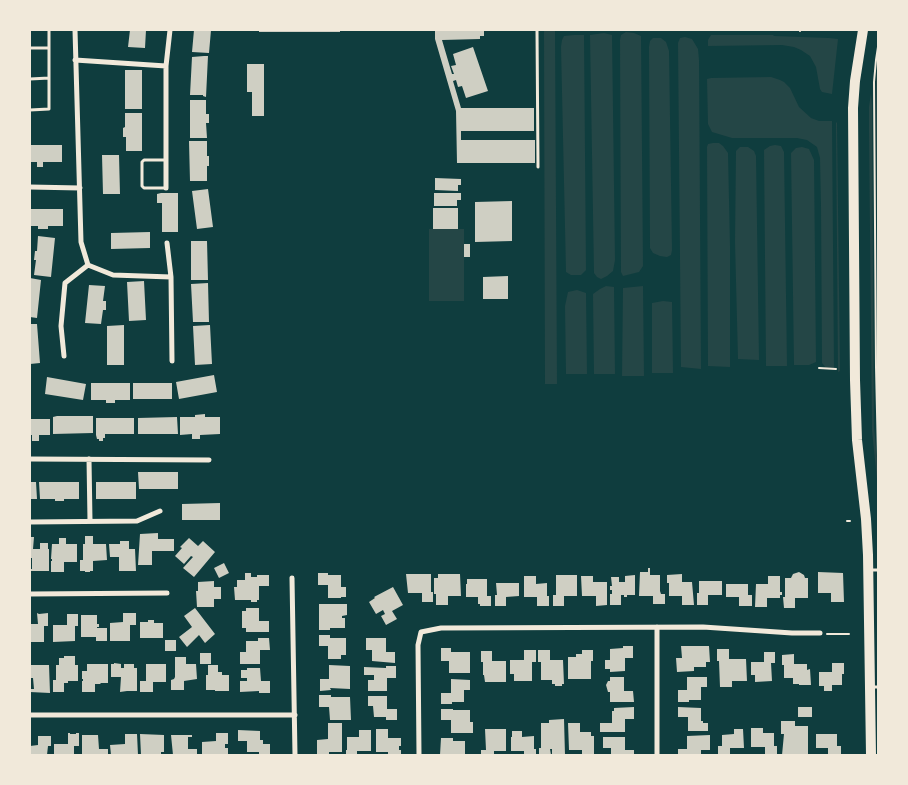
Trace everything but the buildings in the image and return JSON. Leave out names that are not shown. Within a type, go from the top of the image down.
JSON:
[{"type":"main road","points":[[863,30],[853,108],[855,361],[857,440],[873,570],[874,687],[871,755]]},
{"type":"street","points":[[75,30],[81,242],[88,265]]},
{"type":"street","points":[[166,188],[166,66],[170,30]]},
{"type":"street","points":[[75,60],[166,66]]},
{"type":"street","points":[[30,187],[80,188]]},
{"type":"street","points":[[167,243],[171,277],[172,361]]},
{"type":"street","points":[[88,265],[113,274],[171,277]]},
{"type":"street","points":[[64,356],[61,326],[65,283],[88,265]]},
{"type":"street","points":[[30,459],[209,460]]},
{"type":"street","points":[[89,459],[90,521]]},
{"type":"street","points":[[30,522],[137,521],[160,511]]},
{"type":"street","points":[[292,578],[296,755]]},
{"type":"street","points":[[30,594],[167,594]]},
{"type":"street","points":[[419,755],[418,645],[421,632],[441,628],[703,627],[820,633]]},
{"type":"street","points":[[657,628],[657,755]]},
{"type":"street","points":[[30,715],[294,715]]},
{"type":"lane","points":[[30,110],[48,109],[49,30]]},
{"type":"lane","points":[[537,30],[538,167]]},
{"type":"lane","points":[[30,48],[49,48]]},
{"type":"lane","points":[[30,79],[49,78]]},
{"type":"lane","points":[[166,160],[144,160],[142,162],[142,186],[144,188],[166,188]]},
{"type":"path","points":[[878,47],[874,82],[878,456]]},
{"type":"path","points":[[819,368],[836,369]]},
{"type":"path","points":[[820,633],[849,634]]},
{"type":"shaded area","points":[[544,30],[555,30],[557,384],[545,384]]},
{"type":"shaded area","points":[[626,32],[641,36],[643,266],[639,272],[623,276],[621,272],[620,40],[621,35]]},
{"type":"shaded area","points":[[604,33],[612,35],[615,260],[613,271],[601,279],[594,273],[590,35]]},
{"type":"shaded area","points":[[584,35],[586,270],[581,275],[571,275],[566,272],[561,47],[564,36]]},
{"type":"shaded area","points":[[711,35],[773,35],[838,39],[832,94],[822,92],[816,67],[810,56],[801,50],[782,45],[708,46],[708,40]]},
{"type":"shaded area","points":[[653,38],[661,38],[666,42],[669,51],[672,250],[671,255],[667,257],[653,253],[650,248],[649,47],[650,41]]},
{"type":"shaded area","points":[[680,38],[692,39],[698,49],[699,60],[701,369],[681,367],[678,43]]},
{"type":"shaded area","points":[[878,61],[878,412],[876,82]]},
{"type":"shaded area","points":[[771,77],[784,82],[790,88],[799,107],[811,118],[819,121],[832,121],[834,368],[826,368],[822,363],[820,158],[817,147],[807,140],[797,138],[732,138],[712,132],[708,124],[707,79]]},
{"type":"shaded area","points":[[871,93],[874,427],[878,489],[872,431],[869,133]]},
{"type":"shaded area","points":[[836,122],[840,371],[838,372]]},
{"type":"shaded area","points":[[719,143],[728,153],[730,367],[708,366],[707,147],[708,144]]},
{"type":"shaded area","points":[[775,145],[781,146],[784,152],[787,366],[766,366],[764,150]]},
{"type":"shaded area","points":[[740,147],[748,147],[754,151],[756,156],[759,360],[738,359],[735,242],[736,151]]},
{"type":"shaded area","points":[[796,148],[809,149],[814,160],[816,362],[809,365],[794,365],[791,153]]},
{"type":"shaded area","points":[[429,229],[464,229],[464,301],[429,301]]},
{"type":"shaded area","points":[[606,286],[614,287],[615,374],[594,374],[593,294]]},
{"type":"shaded area","points":[[643,286],[644,376],[622,376],[623,288]]},
{"type":"shaded area","points":[[577,290],[586,293],[587,374],[566,374],[565,306],[568,292]]},
{"type":"shaded area","points":[[672,302],[673,373],[652,373],[652,303]]}]
